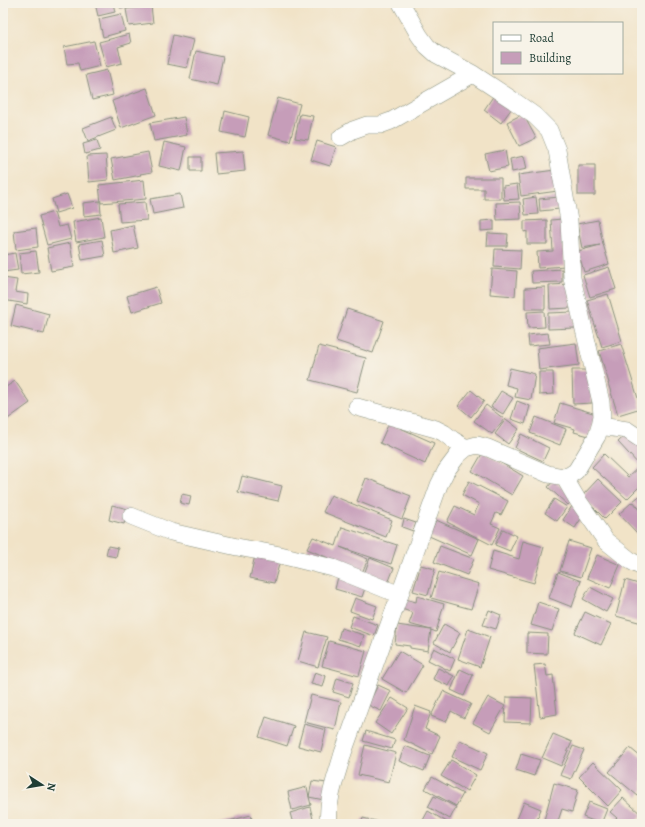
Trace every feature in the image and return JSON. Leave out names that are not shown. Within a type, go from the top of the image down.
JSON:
[{"type":"street","points":[[329,824],[330,804],[334,783],[343,753],[439,485],[446,471],[458,455],[466,448],[477,445],[488,448],[548,474],[564,477],[570,475],[576,471],[597,436],[602,416],[601,402],[572,278],[569,221],[557,150],[549,130],[535,116],[514,101],[472,74],[436,54],[427,46],[419,35],[401,3]]},
{"type":"street","points":[[341,137],[353,130],[367,125],[380,125],[391,121],[472,74]]},
{"type":"street","points":[[357,407],[436,429],[466,448]]},
{"type":"street","points":[[600,426],[627,430],[642,440]]},
{"type":"street","points":[[564,477],[577,499],[606,541],[630,561],[642,567]]},
{"type":"street","points":[[131,516],[185,536],[333,568],[400,595]]},
{"type":"building","points":[[95,3],[113,3],[115,12],[98,16]]},
{"type":"building","points":[[120,3],[141,3],[141,5],[120,8]]},
{"type":"building","points":[[151,6],[153,23],[129,26],[126,9]]},
{"type":"building","points":[[121,14],[125,31],[103,37],[99,19]]},
{"type":"building","points":[[129,34],[131,43],[118,47],[122,63],[106,67],[99,42]]},
{"type":"building","points":[[173,35],[194,40],[187,68],[167,64]]},
{"type":"building","points":[[94,41],[100,66],[80,71],[78,63],[67,64],[64,47]]},
{"type":"building","points":[[196,51],[223,57],[217,85],[190,79]]},
{"type":"building","points":[[107,70],[113,95],[92,100],[86,75]]},
{"type":"building","points":[[147,88],[156,115],[121,128],[112,101]]},
{"type":"building","points":[[494,95],[512,108],[501,123],[484,110]]},
{"type":"building","points":[[278,98],[300,104],[290,141],[268,135]]},
{"type":"building","points":[[225,111],[249,117],[245,137],[221,132]]},
{"type":"building","points":[[300,114],[313,116],[308,140],[295,138]]},
{"type":"building","points":[[523,114],[536,138],[519,146],[507,122]]},
{"type":"building","points":[[111,117],[116,130],[88,141],[83,128]]},
{"type":"building","points":[[184,117],[187,135],[154,141],[150,123]]},
{"type":"building","points":[[97,140],[100,150],[85,154],[83,144]]},
{"type":"building","points":[[317,141],[336,147],[330,166],[311,160]]},
{"type":"building","points":[[164,142],[186,147],[181,171],[159,166]]},
{"type":"building","points":[[505,150],[508,167],[489,171],[485,154]]},
{"type":"building","points":[[243,151],[245,171],[216,174],[214,153]]},
{"type":"building","points":[[148,152],[152,172],[115,180],[111,159]]},
{"type":"building","points":[[106,155],[108,180],[89,182],[87,156]]},
{"type":"building","points":[[524,156],[527,169],[512,172],[510,159]]},
{"type":"building","points":[[190,157],[201,157],[201,171],[190,171]]},
{"type":"building","points":[[578,165],[595,165],[595,195],[578,195]]},
{"type":"building","points":[[555,170],[558,191],[521,196],[518,175]]},
{"type":"building","points":[[466,178],[501,178],[501,199],[484,199],[484,189],[466,189]]},
{"type":"building","points":[[144,180],[146,199],[101,203],[99,185]]},
{"type":"building","points":[[517,184],[519,199],[504,200],[503,186]]},
{"type":"building","points":[[67,194],[72,208],[56,213],[52,199]]},
{"type":"building","points":[[180,194],[183,208],[153,214],[150,199]]},
{"type":"building","points":[[536,197],[538,214],[525,215],[523,199]]},
{"type":"building","points":[[559,197],[560,209],[540,211],[539,199]]},
{"type":"building","points":[[100,201],[101,214],[84,216],[83,203]]},
{"type":"building","points":[[145,202],[147,220],[120,222],[118,204]]},
{"type":"building","points":[[520,202],[521,219],[497,220],[496,203]]},
{"type":"building","points":[[54,212],[58,227],[67,225],[71,239],[47,245],[39,216]]},
{"type":"building","points":[[101,217],[104,237],[76,242],[73,222]]},
{"type":"building","points":[[562,219],[565,266],[538,268],[537,252],[553,251],[551,220]]},
{"type":"building","points":[[494,220],[494,230],[481,231],[481,221]]},
{"type":"building","points":[[547,220],[547,244],[527,244],[527,231],[524,232],[524,221]]},
{"type":"building","points":[[598,220],[609,264],[584,272],[578,251],[600,245],[582,248],[577,224]]},
{"type":"building","points":[[133,225],[138,248],[114,253],[110,230]]},
{"type":"building","points":[[36,228],[38,247],[16,250],[14,231]]},
{"type":"building","points":[[488,233],[508,234],[507,246],[487,246]]},
{"type":"building","points":[[102,240],[105,256],[82,260],[79,244]]},
{"type":"building","points":[[70,243],[74,267],[51,271],[47,248]]},
{"type":"building","points":[[495,249],[521,250],[520,269],[494,267]]},
{"type":"building","points":[[36,251],[39,272],[21,274],[19,253]]},
{"type":"building","points":[[15,253],[18,270],[3,272],[3,255]]},
{"type":"building","points":[[609,267],[616,289],[590,297],[583,275]]},
{"type":"building","points":[[492,269],[517,271],[515,296],[490,294]]},
{"type":"building","points":[[562,269],[562,282],[532,283],[531,271]]},
{"type":"building","points":[[3,278],[17,280],[15,292],[28,294],[27,304],[3,300]]},
{"type":"building","points":[[570,284],[571,308],[550,309],[549,285]]},
{"type":"building","points":[[156,287],[161,303],[132,312],[127,296]]},
{"type":"building","points":[[545,287],[545,309],[525,309],[525,288]]},
{"type":"building","points":[[608,294],[622,341],[602,347],[587,300]]},
{"type":"building","points":[[16,305],[49,314],[44,334],[11,326]]},
{"type":"building","points":[[347,309],[384,321],[373,353],[336,341]]},
{"type":"building","points":[[544,311],[545,327],[528,328],[527,312]]},
{"type":"building","points":[[574,312],[575,328],[548,329],[548,313]]},
{"type":"building","points":[[548,333],[550,344],[529,346],[528,335]]},
{"type":"building","points":[[576,343],[579,365],[539,370],[537,348]]},
{"type":"building","points":[[621,344],[641,408],[618,415],[599,351]]},
{"type":"building","points":[[319,346],[366,358],[357,392],[310,380]]},
{"type":"building","points":[[510,368],[535,374],[531,400],[515,397],[517,388],[506,385]]},
{"type":"building","points":[[572,370],[591,370],[592,403],[573,404]]},
{"type":"building","points":[[539,372],[553,372],[554,394],[539,395]]},
{"type":"building","points":[[15,381],[30,403],[5,421],[3,417],[3,389]]},
{"type":"building","points":[[471,390],[484,401],[471,417],[458,406]]},
{"type":"building","points":[[501,391],[513,398],[503,414],[491,407]]},
{"type":"building","points":[[517,401],[530,406],[525,424],[511,419]]},
{"type":"building","points":[[560,403],[596,414],[589,436],[574,432],[575,429],[554,423]]},
{"type":"building","points":[[486,405],[504,419],[492,434],[474,421]]},
{"type":"building","points":[[536,417],[566,429],[560,445],[530,433]]},
{"type":"building","points":[[506,419],[519,429],[508,444],[495,434]]},
{"type":"building","points":[[389,423],[434,443],[425,464],[380,443]]},
{"type":"building","points":[[629,432],[642,446],[642,484],[627,499],[592,467],[604,454],[628,477],[640,466],[618,442]]},
{"type":"building","points":[[521,434],[549,448],[543,461],[515,448]]},
{"type":"building","points":[[483,452],[523,476],[512,495],[472,471]]},
{"type":"building","points":[[242,476],[282,486],[278,501],[238,492]]},
{"type":"building","points":[[366,478],[411,496],[402,519],[357,501]]},
{"type":"building","points":[[598,479],[622,502],[605,519],[582,496]]},
{"type":"building","points":[[554,480],[574,499],[568,505],[548,487]]},
{"type":"building","points":[[469,481],[508,501],[501,515],[496,513],[491,524],[500,528],[492,545],[447,522],[455,506],[474,515],[479,504],[462,495]]},
{"type":"building","points":[[182,494],[191,496],[189,505],[180,503]]},
{"type":"building","points":[[642,494],[642,512],[633,501]]},
{"type":"building","points":[[331,495],[392,520],[386,537],[323,512]]},
{"type":"building","points":[[554,499],[567,507],[557,521],[545,513]]},
{"type":"building","points":[[632,502],[642,513],[642,530],[638,534],[619,514]]},
{"type":"building","points":[[112,505],[128,509],[124,524],[109,520]]},
{"type":"building","points":[[572,506],[584,514],[575,528],[563,520]]},
{"type":"building","points":[[404,519],[416,523],[413,531],[402,527]]},
{"type":"building","points":[[436,520],[479,539],[472,555],[429,536]]},
{"type":"building","points":[[342,527],[397,545],[391,564],[340,547],[368,559],[361,575],[330,563],[331,559],[307,549],[313,537],[336,546]]},
{"type":"building","points":[[503,529],[517,536],[510,551],[495,545]]},
{"type":"building","points":[[523,541],[544,547],[534,583],[488,570],[493,551],[519,559]]},
{"type":"building","points":[[569,541],[591,548],[581,577],[560,571]]},
{"type":"building","points":[[108,546],[118,548],[116,557],[106,555]]},
{"type":"building","points":[[440,546],[474,559],[467,575],[434,562]]},
{"type":"building","points":[[255,555],[280,561],[274,583],[250,578]]},
{"type":"building","points":[[597,555],[620,565],[610,588],[587,578]]},
{"type":"building","points":[[370,558],[394,568],[387,586],[363,577]]},
{"type":"building","points":[[421,565],[435,569],[428,595],[413,591]]},
{"type":"building","points":[[439,572],[479,584],[471,609],[431,598]]},
{"type":"building","points":[[558,572],[581,581],[572,607],[549,598]]},
{"type":"building","points":[[338,577],[366,585],[362,597],[335,589]]},
{"type":"building","points":[[625,580],[642,585],[642,623],[616,616]]},
{"type":"building","points":[[590,587],[613,599],[606,612],[583,599]]},
{"type":"building","points":[[417,596],[444,604],[436,632],[409,624],[413,613],[402,609],[405,599],[416,602]]},
{"type":"building","points":[[355,598],[377,606],[372,619],[350,611]]},
{"type":"building","points":[[538,602],[559,609],[552,631],[531,625]]},
{"type":"building","points":[[489,610],[501,615],[496,629],[483,625]]},
{"type":"building","points":[[585,612],[611,624],[601,645],[575,633]]},
{"type":"building","points":[[353,616],[378,625],[374,636],[349,627]]},
{"type":"building","points":[[444,624],[460,633],[450,652],[434,643]]},
{"type":"building","points":[[397,625],[431,630],[428,651],[395,644]]},
{"type":"building","points":[[341,628],[364,635],[361,646],[338,639]]},
{"type":"building","points":[[468,629],[490,637],[480,667],[458,659]]},
{"type":"building","points":[[306,632],[327,637],[318,667],[298,661]]},
{"type":"building","points":[[527,633],[548,634],[547,654],[527,653]]},
{"type":"building","points":[[329,641],[366,651],[359,676],[322,666]]},
{"type":"building","points":[[434,648],[455,659],[450,671],[428,660]]},
{"type":"building","points":[[399,651],[423,665],[406,693],[382,679]]},
{"type":"building","points":[[545,664],[547,676],[553,675],[557,714],[540,717],[534,665]]},
{"type":"building","points":[[438,668],[454,676],[449,686],[433,679]]},
{"type":"building","points":[[460,669],[473,675],[464,696],[451,690]]},
{"type":"building","points":[[315,672],[326,676],[323,687],[311,684]]},
{"type":"building","points":[[337,678],[353,683],[349,697],[333,692]]},
{"type":"building","points":[[378,685],[391,691],[381,711],[368,705]]},
{"type":"building","points":[[443,691],[471,704],[464,718],[451,711],[446,722],[431,716]]},
{"type":"building","points":[[311,695],[341,702],[335,730],[304,722]]},
{"type":"building","points":[[488,697],[505,706],[490,732],[473,723]]},
{"type":"building","points":[[506,697],[532,698],[531,723],[505,722]]},
{"type":"building","points":[[392,698],[408,708],[391,734],[375,723]]},
{"type":"building","points":[[415,706],[431,712],[425,729],[440,736],[432,754],[404,740]]},
{"type":"building","points":[[266,717],[294,726],[287,746],[259,737]]},
{"type":"building","points":[[304,724],[326,730],[321,752],[298,746]]},
{"type":"building","points":[[366,731],[395,740],[392,749],[363,741]]},
{"type":"building","points":[[553,734],[572,742],[561,766],[542,758]]},
{"type":"building","points":[[460,740],[488,753],[480,770],[452,757]]},
{"type":"building","points":[[365,745],[396,753],[389,782],[358,775]]},
{"type":"building","points":[[405,746],[430,756],[424,771],[399,761]]},
{"type":"building","points":[[573,746],[584,750],[571,779],[560,775]]},
{"type":"building","points":[[630,748],[642,758],[642,791],[638,796],[609,772]]},
{"type":"building","points":[[521,754],[540,760],[534,776],[516,770]]},
{"type":"building","points":[[451,760],[476,775],[467,791],[441,776]]},
{"type":"building","points":[[593,762],[622,790],[608,806],[579,777]]},
{"type":"building","points":[[432,777],[463,794],[456,806],[425,789]]},
{"type":"building","points":[[312,781],[327,783],[324,800],[309,797]]},
{"type":"building","points":[[554,783],[578,790],[572,812],[562,809],[557,824],[543,824]]},
{"type":"building","points":[[307,787],[311,805],[292,810],[288,792]]},
{"type":"building","points":[[434,796],[456,807],[450,819],[428,807]]},
{"type":"building","points":[[623,798],[642,815],[634,824],[611,824],[617,818],[610,812]]},
{"type":"building","points":[[524,802],[541,809],[535,824],[515,824]]},
{"type":"building","points":[[589,802],[607,809],[601,824],[583,817]]},
{"type":"building","points":[[310,807],[313,819],[293,824],[290,813]]},
{"type":"building","points":[[428,811],[447,822],[446,824],[421,824]]},
{"type":"building","points":[[251,815],[253,824],[218,824]]},
{"type":"building","points":[[363,818],[384,823],[384,824],[361,824]]}]
